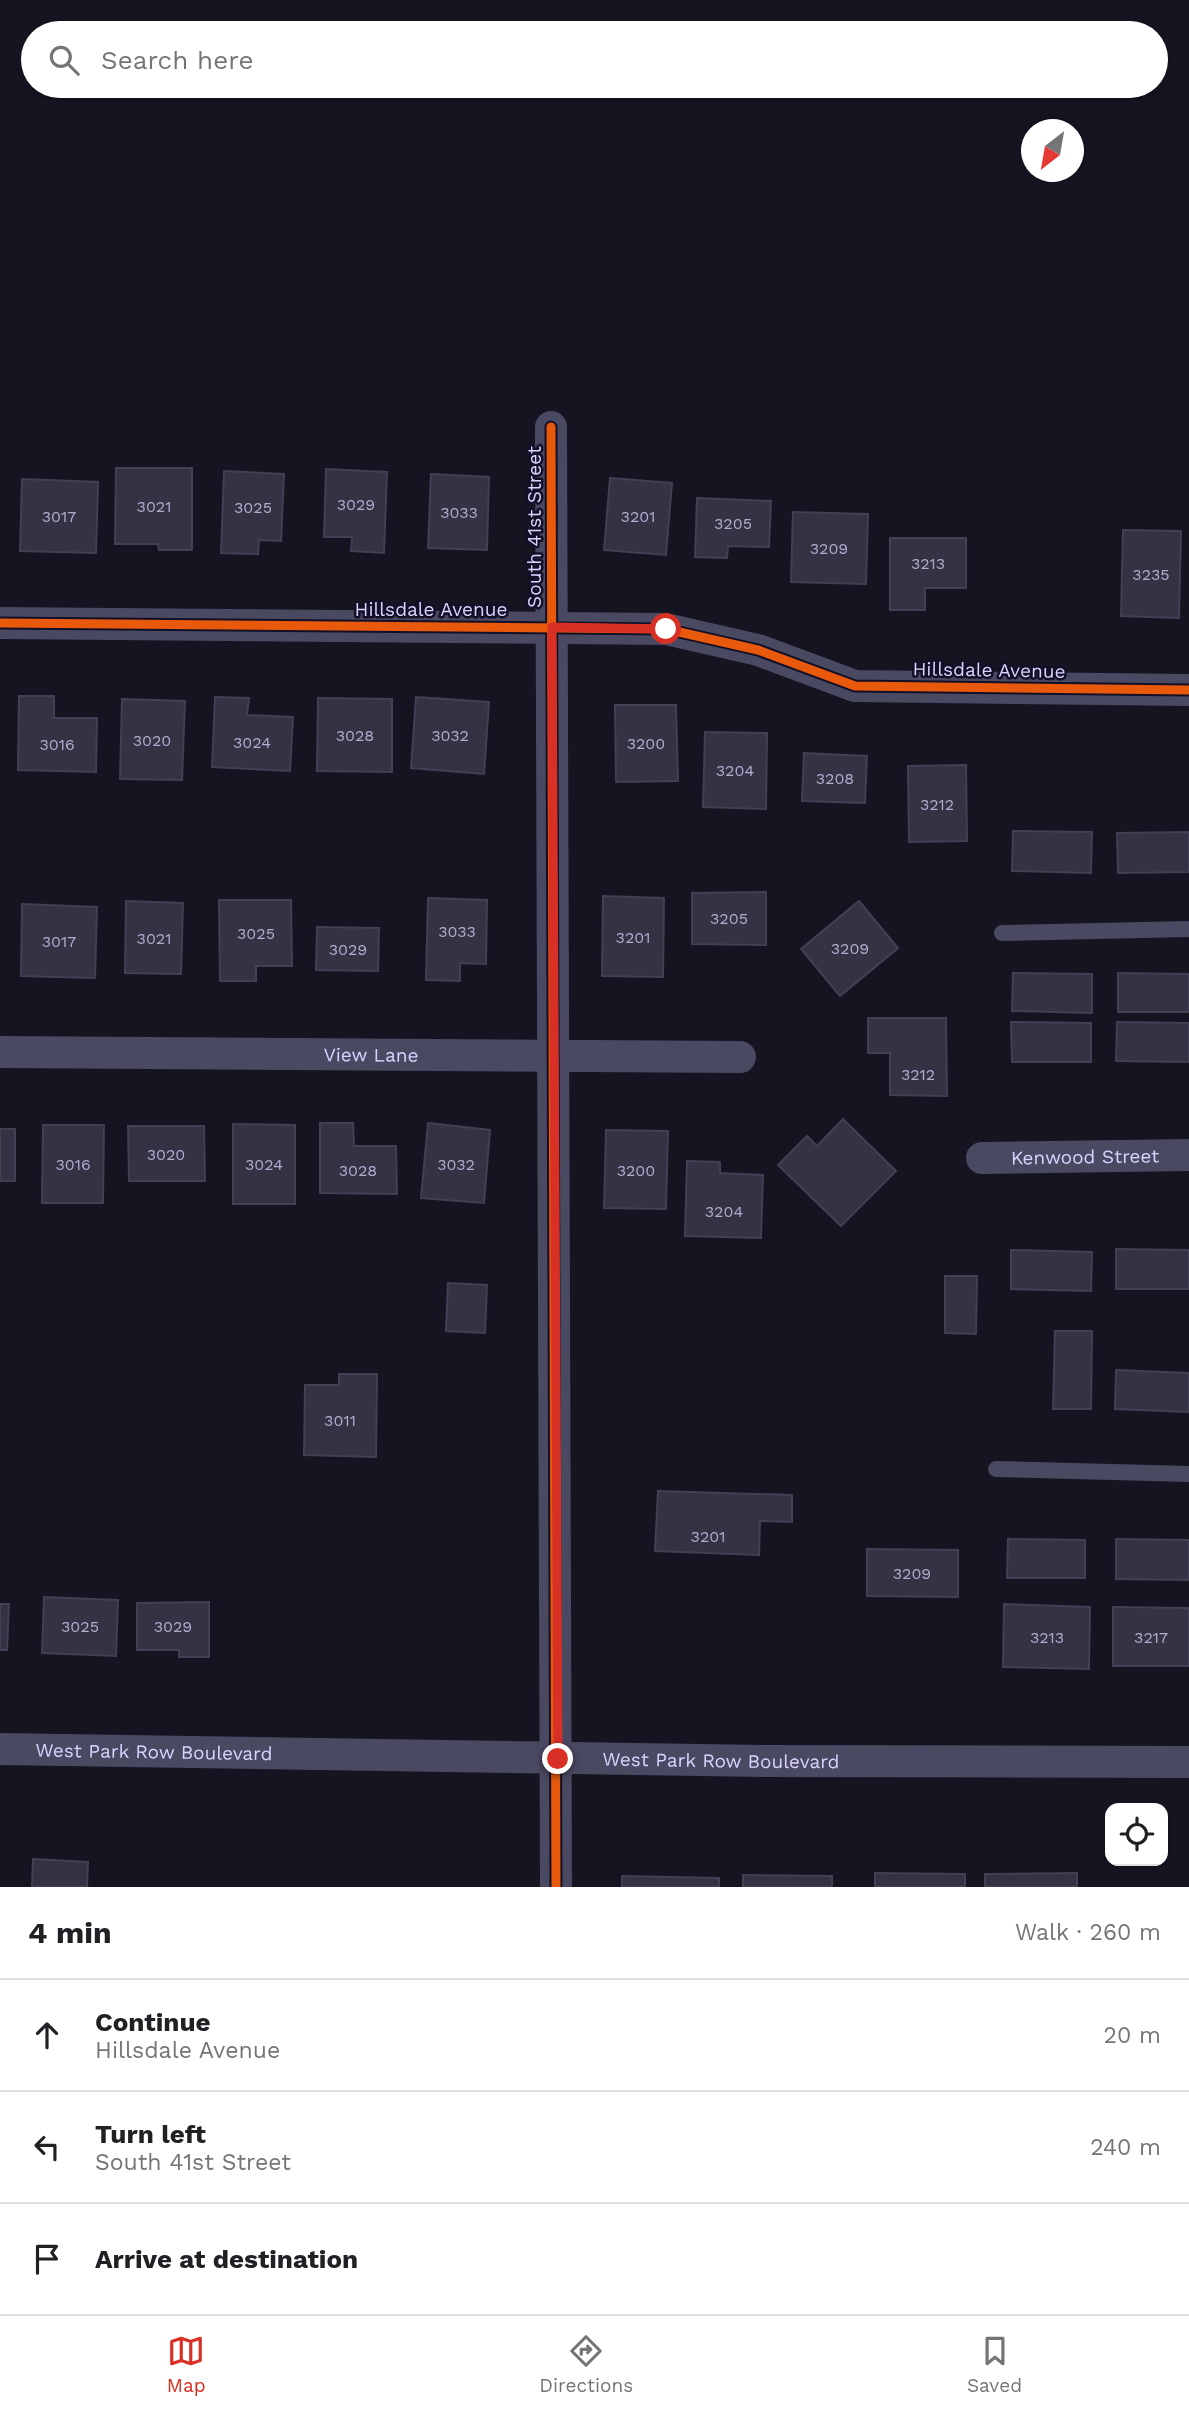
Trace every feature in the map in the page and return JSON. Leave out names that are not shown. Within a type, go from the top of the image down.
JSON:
[{"type":"street","name":"South 41st Street","points":[[551,427],[558,1759],[556,1887]]},
{"type":"street","name":"Hillsdale Avenue","points":[[0,624],[666,629],[758,650],[855,686],[1189,690]]},
{"type":"street","name":"View Lane","points":[[0,1052],[740,1057]]},
{"type":"street","name":"Kenwood Street","points":[[982,1158],[1189,1155]]},
{"type":"street","name":"West Park Row Boulevard","points":[[0,1749],[558,1759],[1189,1762]]},
{"type":"lane","points":[[1002,933],[1189,929]]},
{"type":"lane","points":[[996,1469],[1189,1474]]},
{"type":"building","points":[[116,468],[192,468],[192,550],[159,550],[158,544],[115,544]]},
{"type":"building","points":[[326,469],[387,472],[384,553],[351,551],[352,537],[324,537]]},
{"type":"building","points":[[224,471],[284,474],[281,541],[259,540],[258,554],[221,553]]},
{"type":"building","points":[[431,474],[489,477],[487,550],[428,548]]},
{"type":"building","points":[[610,478],[672,483],[666,555],[604,550]]},
{"type":"building","points":[[22,479],[98,482],[96,553],[20,551]]},
{"type":"building","points":[[697,498],[771,501],[769,547],[728,546],[727,558],[695,557]]},
{"type":"building","points":[[793,512],[868,514],[866,584],[791,582]]},
{"type":"building","points":[[1123,530],[1181,531],[1179,618],[1121,616]]},
{"type":"building","points":[[890,538],[966,538],[966,588],[925,588],[925,610],[890,610]]},
{"type":"building","points":[[19,696],[54,696],[54,718],[97,718],[96,772],[18,770]]},
{"type":"building","points":[[215,697],[249,698],[247,715],[293,717],[290,771],[212,767]]},
{"type":"building","points":[[416,697],[489,702],[484,774],[411,768]]},
{"type":"building","points":[[318,698],[392,699],[392,772],[317,771]]},
{"type":"building","points":[[122,699],[185,701],[182,780],[120,779]]},
{"type":"building","points":[[615,705],[676,705],[678,781],[616,782]]},
{"type":"building","points":[[705,732],[767,733],[766,809],[703,807]]},
{"type":"building","points":[[804,753],[867,756],[865,803],[802,801]]},
{"type":"building","points":[[966,765],[967,841],[909,842],[908,766]]},
{"type":"building","points":[[1013,831],[1092,832],[1091,873],[1012,871]]},
{"type":"building","points":[[1189,832],[1189,872],[1118,873],[1117,833]]},
{"type":"building","points":[[766,892],[766,945],[692,944],[692,893]]},
{"type":"building","points":[[603,896],[664,898],[663,977],[602,976]]},
{"type":"building","points":[[428,898],[487,900],[486,964],[460,963],[460,981],[426,980]]},
{"type":"building","points":[[219,900],[291,900],[292,966],[256,966],[256,981],[220,981]]},
{"type":"building","points":[[126,901],[183,903],[181,974],[125,973]]},
{"type":"building","points":[[859,901],[898,948],[840,996],[801,949]]},
{"type":"building","points":[[22,904],[97,907],[95,978],[21,976]]},
{"type":"building","points":[[317,927],[379,928],[378,971],[316,970]]},
{"type":"building","points":[[1013,973],[1092,974],[1092,1013],[1012,1011]]},
{"type":"building","points":[[1118,973],[1189,974],[1189,1012],[1118,1012]]},
{"type":"building","points":[[868,1018],[946,1018],[947,1096],[890,1095],[890,1053],[868,1053]]},
{"type":"building","points":[[1011,1022],[1091,1023],[1091,1062],[1012,1062]]},
{"type":"building","points":[[1117,1022],[1189,1023],[1189,1062],[1116,1061]]},
{"type":"building","points":[[843,1119],[896,1171],[841,1226],[778,1165],[807,1136],[817,1146]]},
{"type":"building","points":[[320,1123],[353,1123],[354,1146],[396,1146],[397,1194],[320,1193]]},
{"type":"building","points":[[428,1123],[490,1130],[484,1203],[421,1198]]},
{"type":"building","points":[[233,1124],[295,1125],[295,1204],[233,1204]]},
{"type":"building","points":[[43,1125],[104,1125],[103,1203],[42,1203]]},
{"type":"building","points":[[128,1126],[204,1126],[205,1181],[129,1181]]},
{"type":"building","points":[[0,1129],[15,1129],[15,1181],[0,1181]]},
{"type":"building","points":[[606,1130],[668,1131],[666,1209],[604,1208]]},
{"type":"building","points":[[687,1161],[720,1162],[720,1173],[763,1175],[761,1238],[685,1236]]},
{"type":"building","points":[[1116,1249],[1189,1250],[1189,1289],[1116,1289]]},
{"type":"building","points":[[1011,1250],[1092,1252],[1091,1291],[1011,1289]]},
{"type":"building","points":[[945,1276],[977,1276],[976,1334],[945,1333]]},
{"type":"building","points":[[448,1283],[487,1285],[485,1333],[446,1331]]},
{"type":"building","points":[[1055,1331],[1092,1331],[1091,1409],[1053,1409]]},
{"type":"building","points":[[1116,1370],[1189,1373],[1189,1412],[1115,1409]]},
{"type":"building","points":[[339,1374],[377,1374],[376,1457],[304,1455],[305,1385],[339,1385]]},
{"type":"building","points":[[658,1491],[792,1495],[792,1522],[760,1521],[759,1555],[655,1551]]},
{"type":"building","points":[[1008,1539],[1085,1540],[1085,1578],[1007,1578]]},
{"type":"building","points":[[1116,1539],[1189,1540],[1189,1580],[1116,1579]]},
{"type":"building","points":[[867,1549],[958,1550],[958,1597],[867,1596]]},
{"type":"building","points":[[44,1597],[118,1600],[116,1656],[42,1653]]},
{"type":"building","points":[[209,1602],[209,1657],[179,1657],[179,1650],[137,1650],[137,1603]]},
{"type":"building","points":[[0,1604],[9,1604],[7,1650],[0,1650]]},
{"type":"building","points":[[1004,1604],[1090,1607],[1089,1669],[1003,1667]]},
{"type":"building","points":[[1113,1607],[1189,1608],[1189,1666],[1113,1666]]},
{"type":"building","points":[[33,1859],[88,1862],[87,1887],[32,1887]]},
{"type":"building","points":[[875,1873],[965,1874],[965,1887],[875,1887]]},
{"type":"building","points":[[1077,1873],[1077,1887],[985,1887],[985,1874]]},
{"type":"building","points":[[743,1875],[832,1876],[832,1887],[743,1887]]},
{"type":"building","points":[[622,1876],[719,1878],[719,1887],[622,1887]]},
{"type":"cycle path","points":[[551,427],[556,1887]]},
{"type":"cycle path","points":[[0,623],[666,629],[758,650],[855,686],[1189,690]]},
{"type":"route","points":[[558,1759],[552,627],[666,629]]}]
